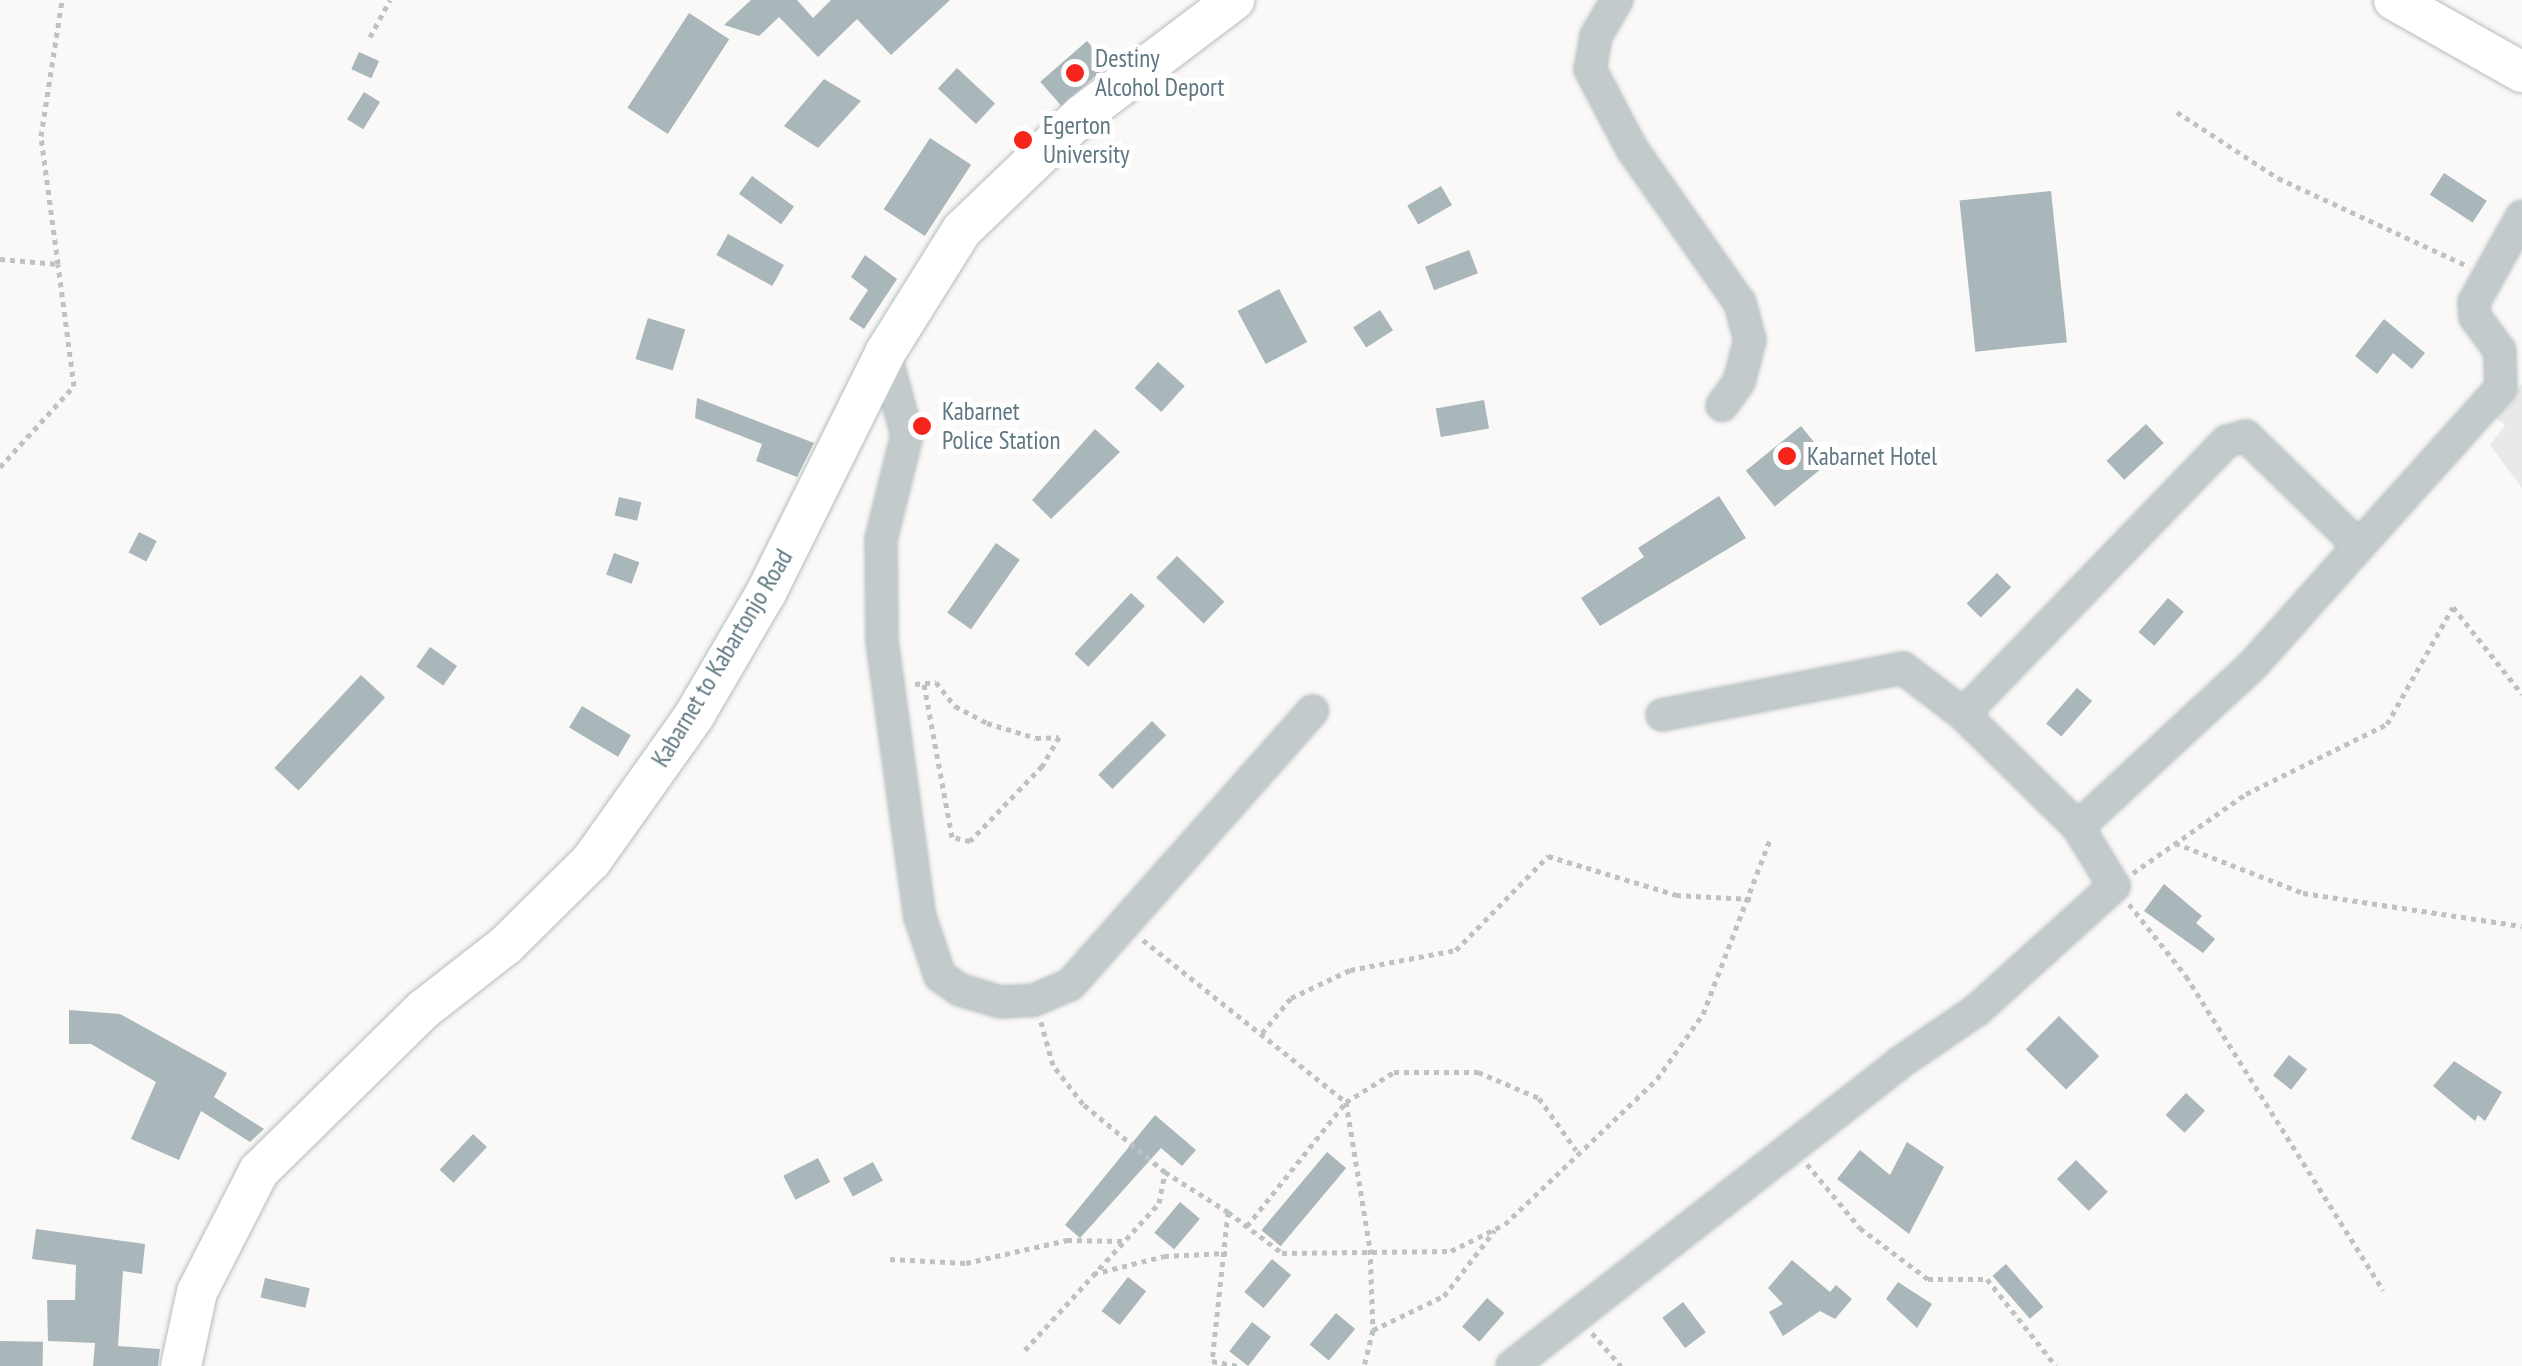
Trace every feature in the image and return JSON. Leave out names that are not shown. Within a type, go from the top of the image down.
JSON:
[{"type":"main road","name":"Kabarnet to Kabartonjo Road","points":[[181,1366],[196,1292],[259,1171],[424,1009],[506,945],[591,860],[662,762],[766,594],[885,354],[962,230],[1019,170],[1234,0]]},
{"type":"main road","points":[[2394,0],[2522,72]]},
{"type":"street","points":[[1617,0],[1596,36],[1590,69],[1632,149],[1740,303],[1750,340],[1740,382],[1722,405]]},
{"type":"street","points":[[2078,827],[2252,666],[2501,388],[2500,351],[2475,316],[2474,302],[2522,216]]},
{"type":"street","points":[[885,354],[906,436],[881,539],[882,641],[892,684],[926,951],[940,976],[960,990],[1001,1002],[1034,1000],[1070,985],[1126,927],[1312,711]]},
{"type":"street","points":[[1963,714],[2238,436],[2332,513],[2359,546]]},
{"type":"street","points":[[1512,1366],[1977,1010],[2114,886],[2078,827],[1963,714],[1903,668],[1662,715]]},
{"type":"path","points":[[0,467],[74,386],[40,136],[62,0]]},
{"type":"path","points":[[370,37],[390,0]]},
{"type":"path","points":[[2177,112],[2278,178],[2488,276]]},
{"type":"path","points":[[0,259],[58,264]]},
{"type":"path","points":[[2383,1290],[2186,976],[2114,886],[2246,794],[2386,724],[2453,608],[2522,694]]},
{"type":"path","points":[[892,684],[936,682],[956,706],[987,724],[1036,738],[1060,738],[1042,766],[970,840],[952,837],[924,684]]},
{"type":"path","points":[[1372,1330],[1444,1296],[1496,1228],[1657,1079],[1704,1014],[1751,899],[1771,837]]},
{"type":"path","points":[[2176,844],[2303,893],[2522,926]]},
{"type":"path","points":[[1262,1032],[1291,998],[1350,970],[1456,950],[1548,856],[1676,895],[1751,899]]},
{"type":"path","points":[[1126,927],[1346,1102],[1370,1249],[1372,1330],[1364,1366]]},
{"type":"path","points":[[1034,1000],[1053,1065],[1083,1104],[1165,1172],[1282,1253],[1451,1251],[1496,1228]]},
{"type":"path","points":[[1247,1226],[1346,1102],[1394,1072],[1478,1072],[1539,1098],[1576,1150]]},
{"type":"path","points":[[1788,1151],[1822,1174],[1860,1228],[1928,1278],[1986,1279],[2056,1366]]},
{"type":"path","points":[[1025,1350],[1158,1203],[1165,1172]]},
{"type":"path","points":[[1228,1212],[1228,1253],[1212,1314],[1212,1360],[1238,1366]]},
{"type":"path","points":[[890,1259],[966,1263],[1067,1240],[1123,1241]]},
{"type":"path","points":[[1091,1274],[1164,1256],[1228,1253]]},
{"type":"path","points":[[1576,1316],[1621,1366]]},
{"type":"shaded area","points":[[2522,384],[2522,488],[2490,445],[2505,425],[2496,418]]},
{"type":"building","points":[[751,0],[797,0],[813,18],[831,0],[950,0],[891,55],[857,19],[818,57],[779,17],[759,36],[724,25]]},
{"type":"building","points":[[689,13],[729,39],[668,134],[627,108]]},
{"type":"building","name":"Destiny Alcohol Deport","points":[[1087,41],[1108,65],[1061,106],[1040,82]]},
{"type":"building","points":[[359,52],[379,61],[371,78],[351,69]]},
{"type":"building","points":[[957,68],[995,103],[976,124],[938,88]]},
{"type":"building","points":[[824,79],[861,101],[818,148],[784,126]]},
{"type":"building","points":[[364,92],[380,102],[363,129],[347,119]]},
{"type":"building","points":[[930,138],[971,165],[925,236],[884,209]]},
{"type":"building","points":[[2444,173],[2487,201],[2473,223],[2430,195]]},
{"type":"building","points":[[752,176],[794,207],[781,224],[739,194]]},
{"type":"building","points":[[1441,186],[1452,205],[1418,225],[1407,206]]},
{"type":"building","points":[[2051,191],[2067,342],[1975,352],[1960,201]]},
{"type":"building","points":[[728,234],[784,265],[772,286],[716,255]]},
{"type":"building","points":[[1469,250],[1478,273],[1434,290],[1425,267]]},
{"type":"building","points":[[865,255],[897,279],[864,329],[849,319],[868,290],[851,277]]},
{"type":"building","points":[[1279,289],[1307,342],[1266,364],[1238,311]]},
{"type":"building","points":[[1380,310],[1393,330],[1366,348],[1353,327]]},
{"type":"building","points":[[648,318],[685,329],[673,371],[635,359]]},
{"type":"building","points":[[2384,319],[2425,353],[2412,369],[2393,353],[2377,374],[2355,356]]},
{"type":"building","points":[[1158,362],[1185,386],[1161,412],[1135,388]]},
{"type":"building","points":[[697,398],[814,443],[797,477],[756,461],[762,444],[695,418]]},
{"type":"building","points":[[1484,400],[1489,429],[1441,437],[1436,409]]},
{"type":"building","points":[[2146,424],[2164,443],[2124,480],[2107,461]]},
{"type":"building","points":[[1801,426],[1830,462],[1775,506],[1746,471]]},
{"type":"building","points":[[1095,429],[1120,452],[1051,519],[1032,500]]},
{"type":"building","points":[[1719,496],[1746,538],[1600,626],[1581,598],[1644,557],[1638,548]]},
{"type":"building","points":[[619,497],[641,502],[637,521],[615,516]]},
{"type":"building","points":[[139,532],[157,541],[146,562],[129,552]]},
{"type":"building","points":[[996,543],[1020,560],[971,629],[947,613]]},
{"type":"building","points":[[614,553],[639,562],[632,584],[606,575]]},
{"type":"building","points":[[1177,556],[1224,602],[1204,623],[1156,578]]},
{"type":"building","points":[[1997,573],[2011,587],[1981,618],[1967,603]]},
{"type":"building","points":[[1131,593],[1145,606],[1088,667],[1074,654]]},
{"type":"building","points":[[2168,598],[2184,612],[2154,646],[2138,632]]},
{"type":"building","points":[[430,647],[457,666],[443,686],[416,667]]},
{"type":"building","points":[[361,675],[385,698],[299,790],[274,768]]},
{"type":"building","points":[[2077,688],[2092,701],[2061,737],[2046,723]]},
{"type":"building","points":[[582,706],[631,735],[618,757],[569,727]]},
{"type":"building","points":[[1152,721],[1166,735],[1112,789],[1098,775]]},
{"type":"building","points":[[2164,884],[2202,916],[2196,923],[2215,939],[2203,953],[2144,911]]},
{"type":"building","points":[[69,1010],[120,1014],[227,1073],[214,1097],[264,1129],[250,1142],[201,1111],[179,1160],[131,1139],[156,1082],[91,1044],[69,1044]]},
{"type":"building","points":[[2059,1016],[2099,1056],[2066,1090],[2026,1049]]},
{"type":"building","points":[[2289,1055],[2307,1069],[2291,1090],[2273,1075]]},
{"type":"building","points":[[2454,1061],[2502,1092],[2485,1121],[2478,1115],[2475,1121],[2433,1086]]},
{"type":"building","points":[[2186,1093],[2205,1111],[2185,1133],[2166,1115]]},
{"type":"building","points":[[1155,1115],[1196,1150],[1182,1166],[1161,1148],[1080,1238],[1065,1225]]},
{"type":"building","points":[[473,1134],[487,1147],[453,1183],[440,1170]]},
{"type":"building","points":[[1907,1142],[1944,1167],[1909,1234],[1837,1179],[1860,1150],[1890,1175]]},
{"type":"building","points":[[1327,1152],[1346,1168],[1281,1246],[1261,1230]]},
{"type":"building","points":[[818,1158],[830,1182],[796,1200],[783,1176]]},
{"type":"building","points":[[2076,1160],[2108,1192],[2089,1211],[2057,1179]]},
{"type":"building","points":[[873,1162],[883,1181],[853,1197],[843,1178]]},
{"type":"building","points":[[1180,1202],[1200,1219],[1174,1249],[1154,1233]]},
{"type":"building","points":[[36,1229],[145,1244],[142,1274],[123,1271],[118,1346],[160,1349],[158,1366],[93,1366],[95,1343],[48,1341],[47,1300],[75,1300],[76,1265],[32,1259]]},
{"type":"building","points":[[1272,1259],[1291,1275],[1264,1308],[1244,1292]]},
{"type":"building","points":[[1792,1260],[1830,1292],[1836,1285],[1852,1299],[1835,1319],[1820,1311],[1783,1336],[1769,1312],[1783,1304],[1768,1288]]},
{"type":"building","points":[[2006,1264],[2043,1307],[2030,1319],[1992,1276]]},
{"type":"building","points":[[1128,1277],[1146,1291],[1120,1325],[1102,1311]]},
{"type":"building","points":[[265,1278],[310,1288],[305,1308],[261,1297]]},
{"type":"building","points":[[1898,1282],[1932,1304],[1917,1328],[1886,1299]]},
{"type":"building","points":[[1487,1298],[1504,1313],[1479,1342],[1462,1327]]},
{"type":"building","points":[[1683,1302],[1706,1332],[1685,1348],[1662,1318]]},
{"type":"building","points":[[1336,1313],[1355,1329],[1329,1360],[1310,1344]]},
{"type":"building","points":[[1252,1322],[1271,1337],[1248,1366],[1229,1351]]},
{"type":"building","points":[[0,1341],[43,1342],[43,1366],[0,1366]]},
{"type":"place","name":"Destiny Alcohol Deport","points":[[1075,73]]},
{"type":"place","name":"Egerton University","points":[[1023,140]]},
{"type":"place","name":"Kabarnet Police Station","points":[[922,426]]},
{"type":"place","name":"Kabarnet Hotel","points":[[1787,456]]}]
